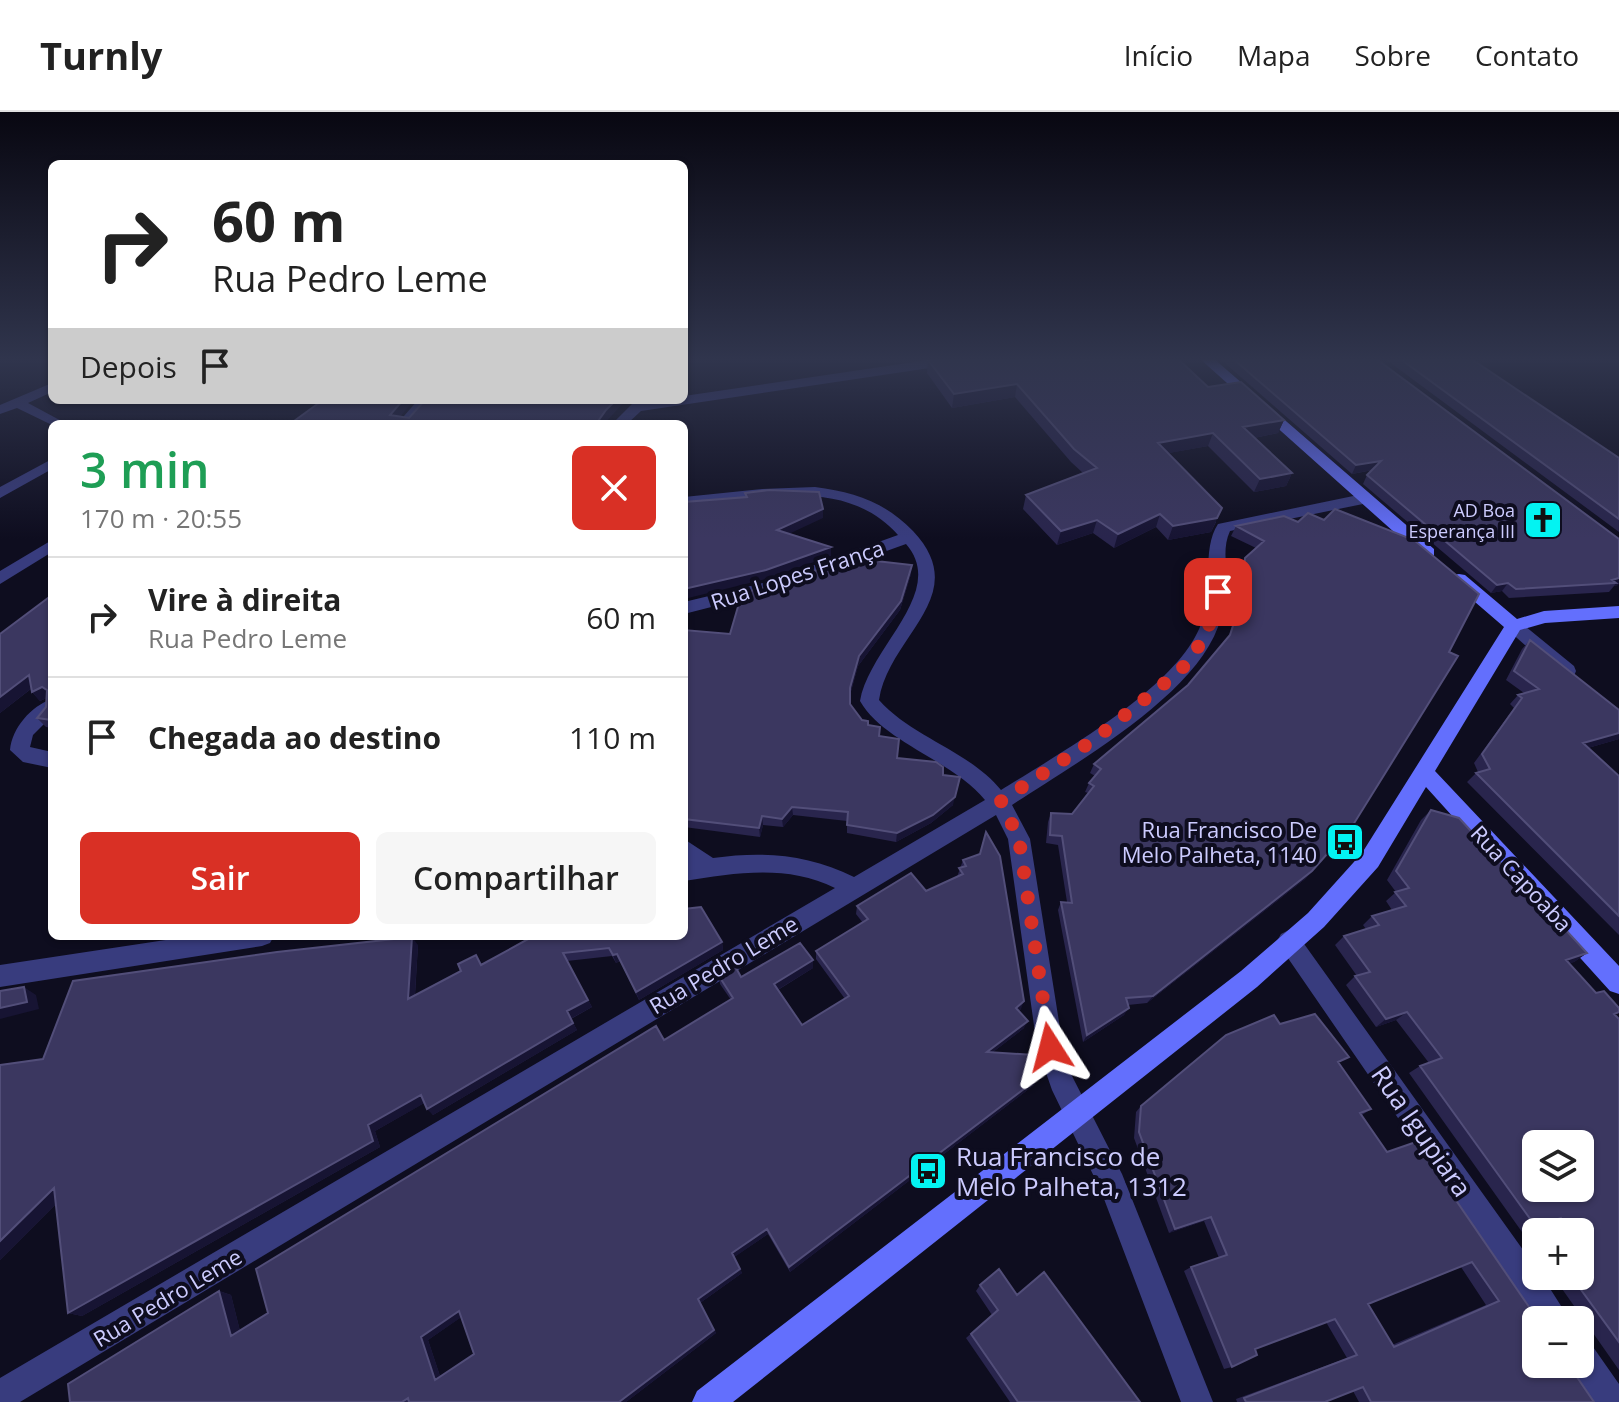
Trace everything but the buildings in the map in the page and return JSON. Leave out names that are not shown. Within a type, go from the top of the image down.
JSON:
[{"type":"main road","points":[[1272,418],[1514,626]]},
{"type":"main road","points":[[708,1402],[1077,1110],[1249,979],[1316,920],[1370,860],[1514,626],[1544,617],[1619,612]]},
{"type":"main road","name":"Rua Capoaba","points":[[1425,773],[1619,983]]},
{"type":"street","points":[[0,493],[48,465]]},
{"type":"street","points":[[688,502],[774,491],[832,495],[889,516],[909,537],[929,566],[927,590],[914,618],[870,686],[869,701],[888,720],[978,779],[1001,801],[1019,839],[1050,1047],[1061,1081],[1112,1184],[1197,1402]]},
{"type":"street","name":"Rua Pedro Leme","points":[[0,1396],[1001,801],[1095,739],[1181,670],[1197,652],[1206,636],[1218,592],[1219,533],[1224,527],[1363,499]]},
{"type":"street","name":"Rua Lopes França","points":[[688,607],[772,586],[909,537]]},
{"type":"street","points":[[0,579],[48,548]]},
{"type":"street","points":[[1514,626],[1584,685]]},
{"type":"street","points":[[48,709],[25,728],[19,739],[20,750],[30,757],[48,759]]},
{"type":"street","points":[[688,851],[709,868]]},
{"type":"street","points":[[688,871],[778,862],[809,866],[853,887]]},
{"type":"street","points":[[0,976],[236,940]]},
{"type":"street","name":"Rua Igupiara","points":[[1289,941],[1545,1306]]},
{"type":"street","points":[[1594,1375],[1613,1402]]},
{"type":"place","name":"AD Boa Esperança III","points":[[1543,520]]},
{"type":"place","name":"Rua Francisco De Melo Palheta, 1140","points":[[1345,842]]},
{"type":"place","name":"Rua Francisco de Melo Palheta, 1312","points":[[928,1171]]},
{"type":"route","points":[[1050,1047],[1019,839],[1001,801],[1095,739],[1181,670],[1206,636],[1218,592]]}]
